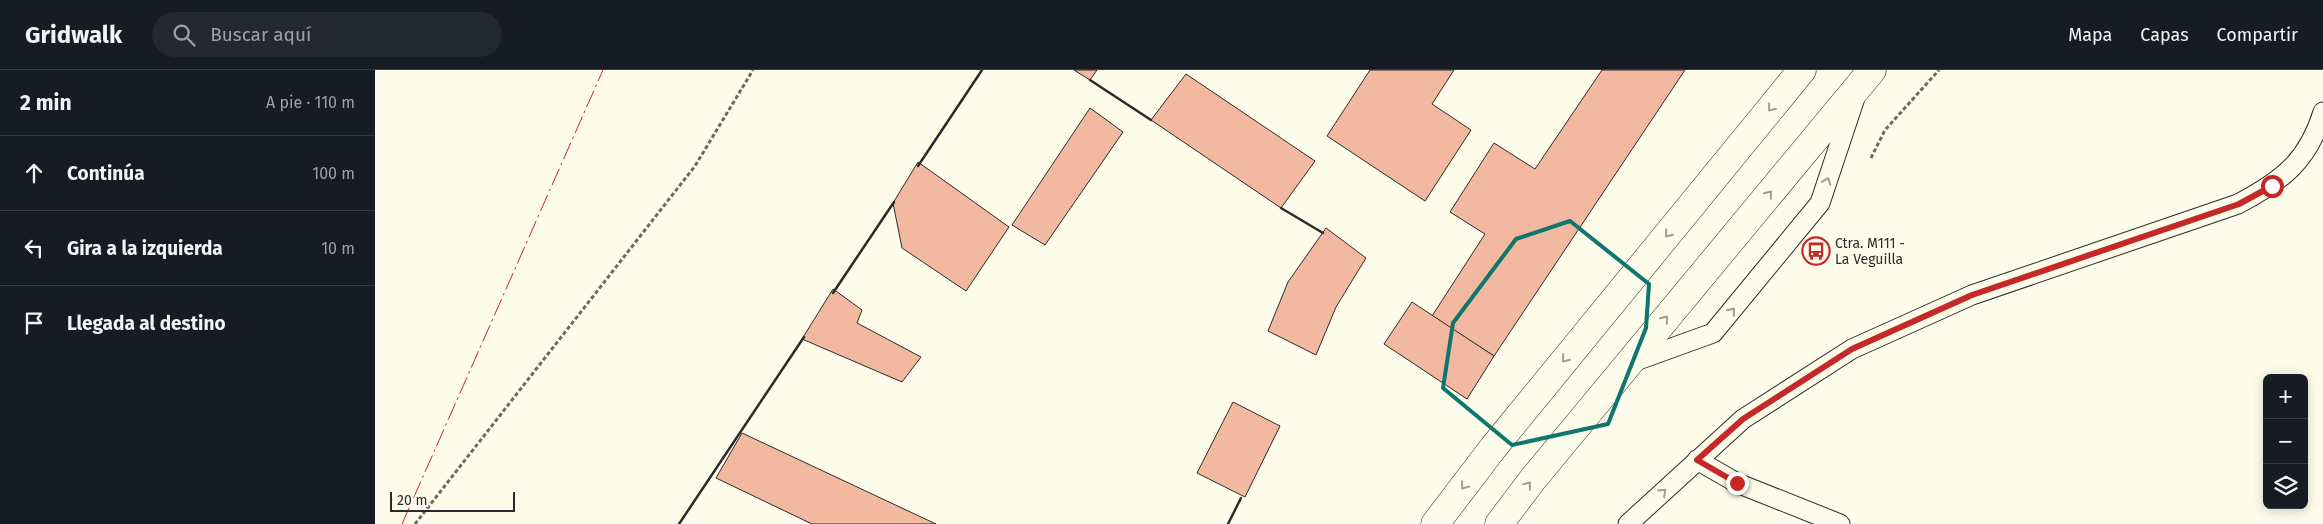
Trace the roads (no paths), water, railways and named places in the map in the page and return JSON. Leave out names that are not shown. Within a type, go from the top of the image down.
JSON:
[{"type":"main road","points":[[1435,524],[1493,448],[1802,70]]},
{"type":"main road","points":[[1499,524],[1866,77]]},
{"type":"lane","points":[[1629,364],[1713,333],[1820,203],[1866,77]]},
{"type":"lane","points":[[1629,524],[1743,419],[1852,349],[1972,295],[2239,204],[2272,186],[2300,160],[2319,125],[2323,112]]},
{"type":"lane","points":[[1697,460],[1737,483],[1840,524]]},
{"type":"place","name":"Ctra. M111 - La Veguilla","points":[[1816,251]]}]
